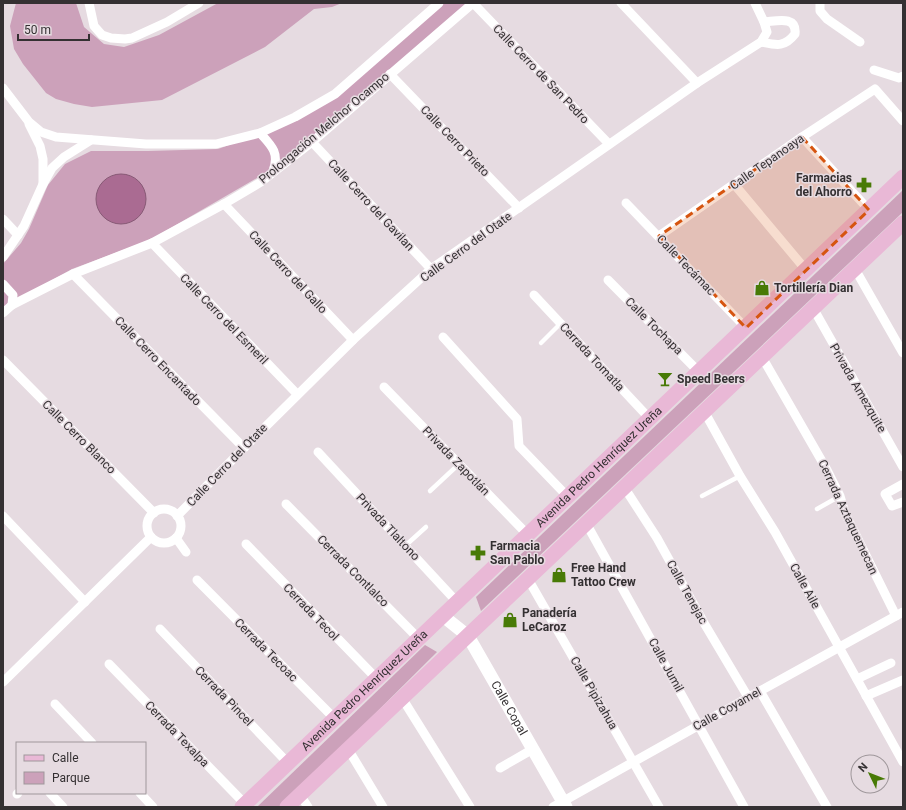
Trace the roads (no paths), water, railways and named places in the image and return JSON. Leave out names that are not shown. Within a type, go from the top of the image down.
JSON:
[{"type":"main road","name":"Avenida Pedro Henríquez Ureña","points":[[244,806],[903,178]]},
{"type":"main road","points":[[287,807],[304,801],[348,749],[903,223]]},
{"type":"street","points":[[89,3],[94,26],[102,35],[111,38],[125,39],[132,38],[167,22],[199,3]]},
{"type":"street","name":"Prolongación Melchor Ocampo","points":[[29,122],[41,132],[56,137],[146,144],[216,144],[260,133],[295,117],[335,94],[439,3]]},
{"type":"street","name":"Prolongación Melchor Ocampo","points":[[3,313],[12,305],[73,274],[152,243],[261,182],[312,142],[473,3]]},
{"type":"street","name":"Calle Cerro de San Pedro","points":[[473,3],[609,144]]},
{"type":"street","points":[[621,3],[697,83]]},
{"type":"street","points":[[755,3],[764,22],[786,20],[792,23],[796,28],[795,34],[784,44],[776,45],[761,42]]},
{"type":"street","points":[[820,3],[820,11],[827,19],[860,42]]},
{"type":"street","name":"Calle Cerro del Otate","points":[[178,516],[297,394],[430,269],[697,83],[761,42],[767,32],[764,22]]},
{"type":"street","points":[[874,70],[899,78],[903,76]]},
{"type":"street","name":"Calle Cerro Prieto","points":[[390,74],[519,208]]},
{"type":"street","points":[[3,88],[29,122],[40,146],[43,159],[43,184]]},
{"type":"street","name":"Calle Tepanoaya","points":[[659,236],[802,137],[875,89],[903,121]]},
{"type":"street","points":[[260,133],[275,152],[276,163],[274,171]]},
{"type":"street","points":[[802,137],[869,210]]},
{"type":"street","points":[[3,257],[24,226],[52,168],[64,157],[91,140]]},
{"type":"street","name":"Calle Cerro del Gavilan","points":[[312,142],[430,269]]},
{"type":"street","points":[[734,184],[806,270]]},
{"type":"street","name":"Calle Tecámac","points":[[626,203],[746,328]]},
{"type":"street","name":"Calle Cerro del Gallo","points":[[224,204],[353,340]]},
{"type":"street","points":[[3,219],[18,235]]},
{"type":"street","name":"Calle Cerro del Esmeril","points":[[152,243],[297,394]]},
{"type":"street","points":[[855,269],[903,353]]},
{"type":"street","name":"Calle Cerro Encantado","points":[[73,274],[244,448]]},
{"type":"street","name":"Calle Tochapa","points":[[608,280],[699,372]]},
{"type":"street","points":[[3,284],[13,295],[12,305]]},
{"type":"street","name":"Cerrada Tomatla","points":[[534,295],[650,419]]},
{"type":"street","name":"Privada Amezquite","points":[[813,308],[903,467]]},
{"type":"street","points":[[443,337],[517,419],[518,446],[568,496]]},
{"type":"street","name":"Cerrada Aztaquemecan","points":[[762,357],[827,470],[840,496],[845,513],[899,614]]},
{"type":"street","name":"Calle Cerro Blanco","points":[[3,360],[154,513]]},
{"type":"street","name":"Privada Zapotlán","points":[[384,387],[528,535]]},
{"type":"street","name":"Calle Aile","points":[[704,411],[740,476],[775,532],[903,762]]},
{"type":"street","name":"Privada Tlaltono","points":[[318,452],[457,602]]},
{"type":"street","points":[[903,484],[885,494],[892,506],[903,502]]},
{"type":"street","name":"Calle Tenejac","points":[[624,487],[657,538],[704,623],[748,697]]},
{"type":"street","name":"Cerrada Contlalco","points":[[286,504],[419,639]]},
{"type":"street","points":[[165,510],[173,512],[178,516],[181,527],[180,533],[176,538],[169,542],[163,543],[155,541],[151,537],[148,526],[149,520],[154,513],[165,510]]},
{"type":"street","points":[[3,516],[85,602]]},
{"type":"street","name":"Calle Jumil","points":[[586,523],[744,807]]},
{"type":"street","points":[[5,676],[85,602],[151,537]]},
{"type":"street","points":[[176,538],[186,552]]},
{"type":"street","name":"Cerrada Tecol","points":[[246,544],[377,679]]},
{"type":"street","name":"Calle Pipizahua","points":[[528,579],[660,807]]},
{"type":"street","name":"Cerrada Tecoac","points":[[197,580],[335,719]]},
{"type":"street","name":"Calle Coyamel","points":[[560,805],[634,761],[899,614]]},
{"type":"street","name":"Calle Copal","points":[[443,616],[468,636],[533,749],[560,805]]},
{"type":"street","name":"Cerrada Pincel","points":[[160,629],[288,764]]},
{"type":"street","points":[[856,679],[891,663]]},
{"type":"street","name":"Cerrada Texalpa","points":[[109,664],[244,806]]},
{"type":"street","points":[[866,696],[903,680]]},
{"type":"street","points":[[760,691],[827,807]]},
{"type":"street","points":[[402,698],[470,807]]},
{"type":"street","points":[[55,704],[91,742]]},
{"type":"street","points":[[348,749],[382,807]]},
{"type":"street","points":[[500,768],[533,749]]},
{"type":"street","points":[[51,794],[63,807]]},
{"type":"street","points":[[141,794],[153,807]]},
{"type":"lane","points":[[541,343],[560,324]]},
{"type":"lane","points":[[430,491],[459,464]]},
{"type":"lane","points":[[702,496],[740,476]]},
{"type":"lane","points":[[817,510],[840,496]]},
{"type":"lane","points":[[405,546],[426,527]]},
{"type":"place","name":"Farmacias del Ahorro","points":[[864,185]]},
{"type":"place","name":"Tortillería Dian","points":[[762,288]]},
{"type":"place","name":"Speed Beers","points":[[665,379]]},
{"type":"place","name":"Farmacia San Pablo","points":[[478,553]]},
{"type":"place","name":"Free Hand Tattoo Crew","points":[[559,575]]},
{"type":"place","name":"Panadería LeCaroz","points":[[510,620]]}]
